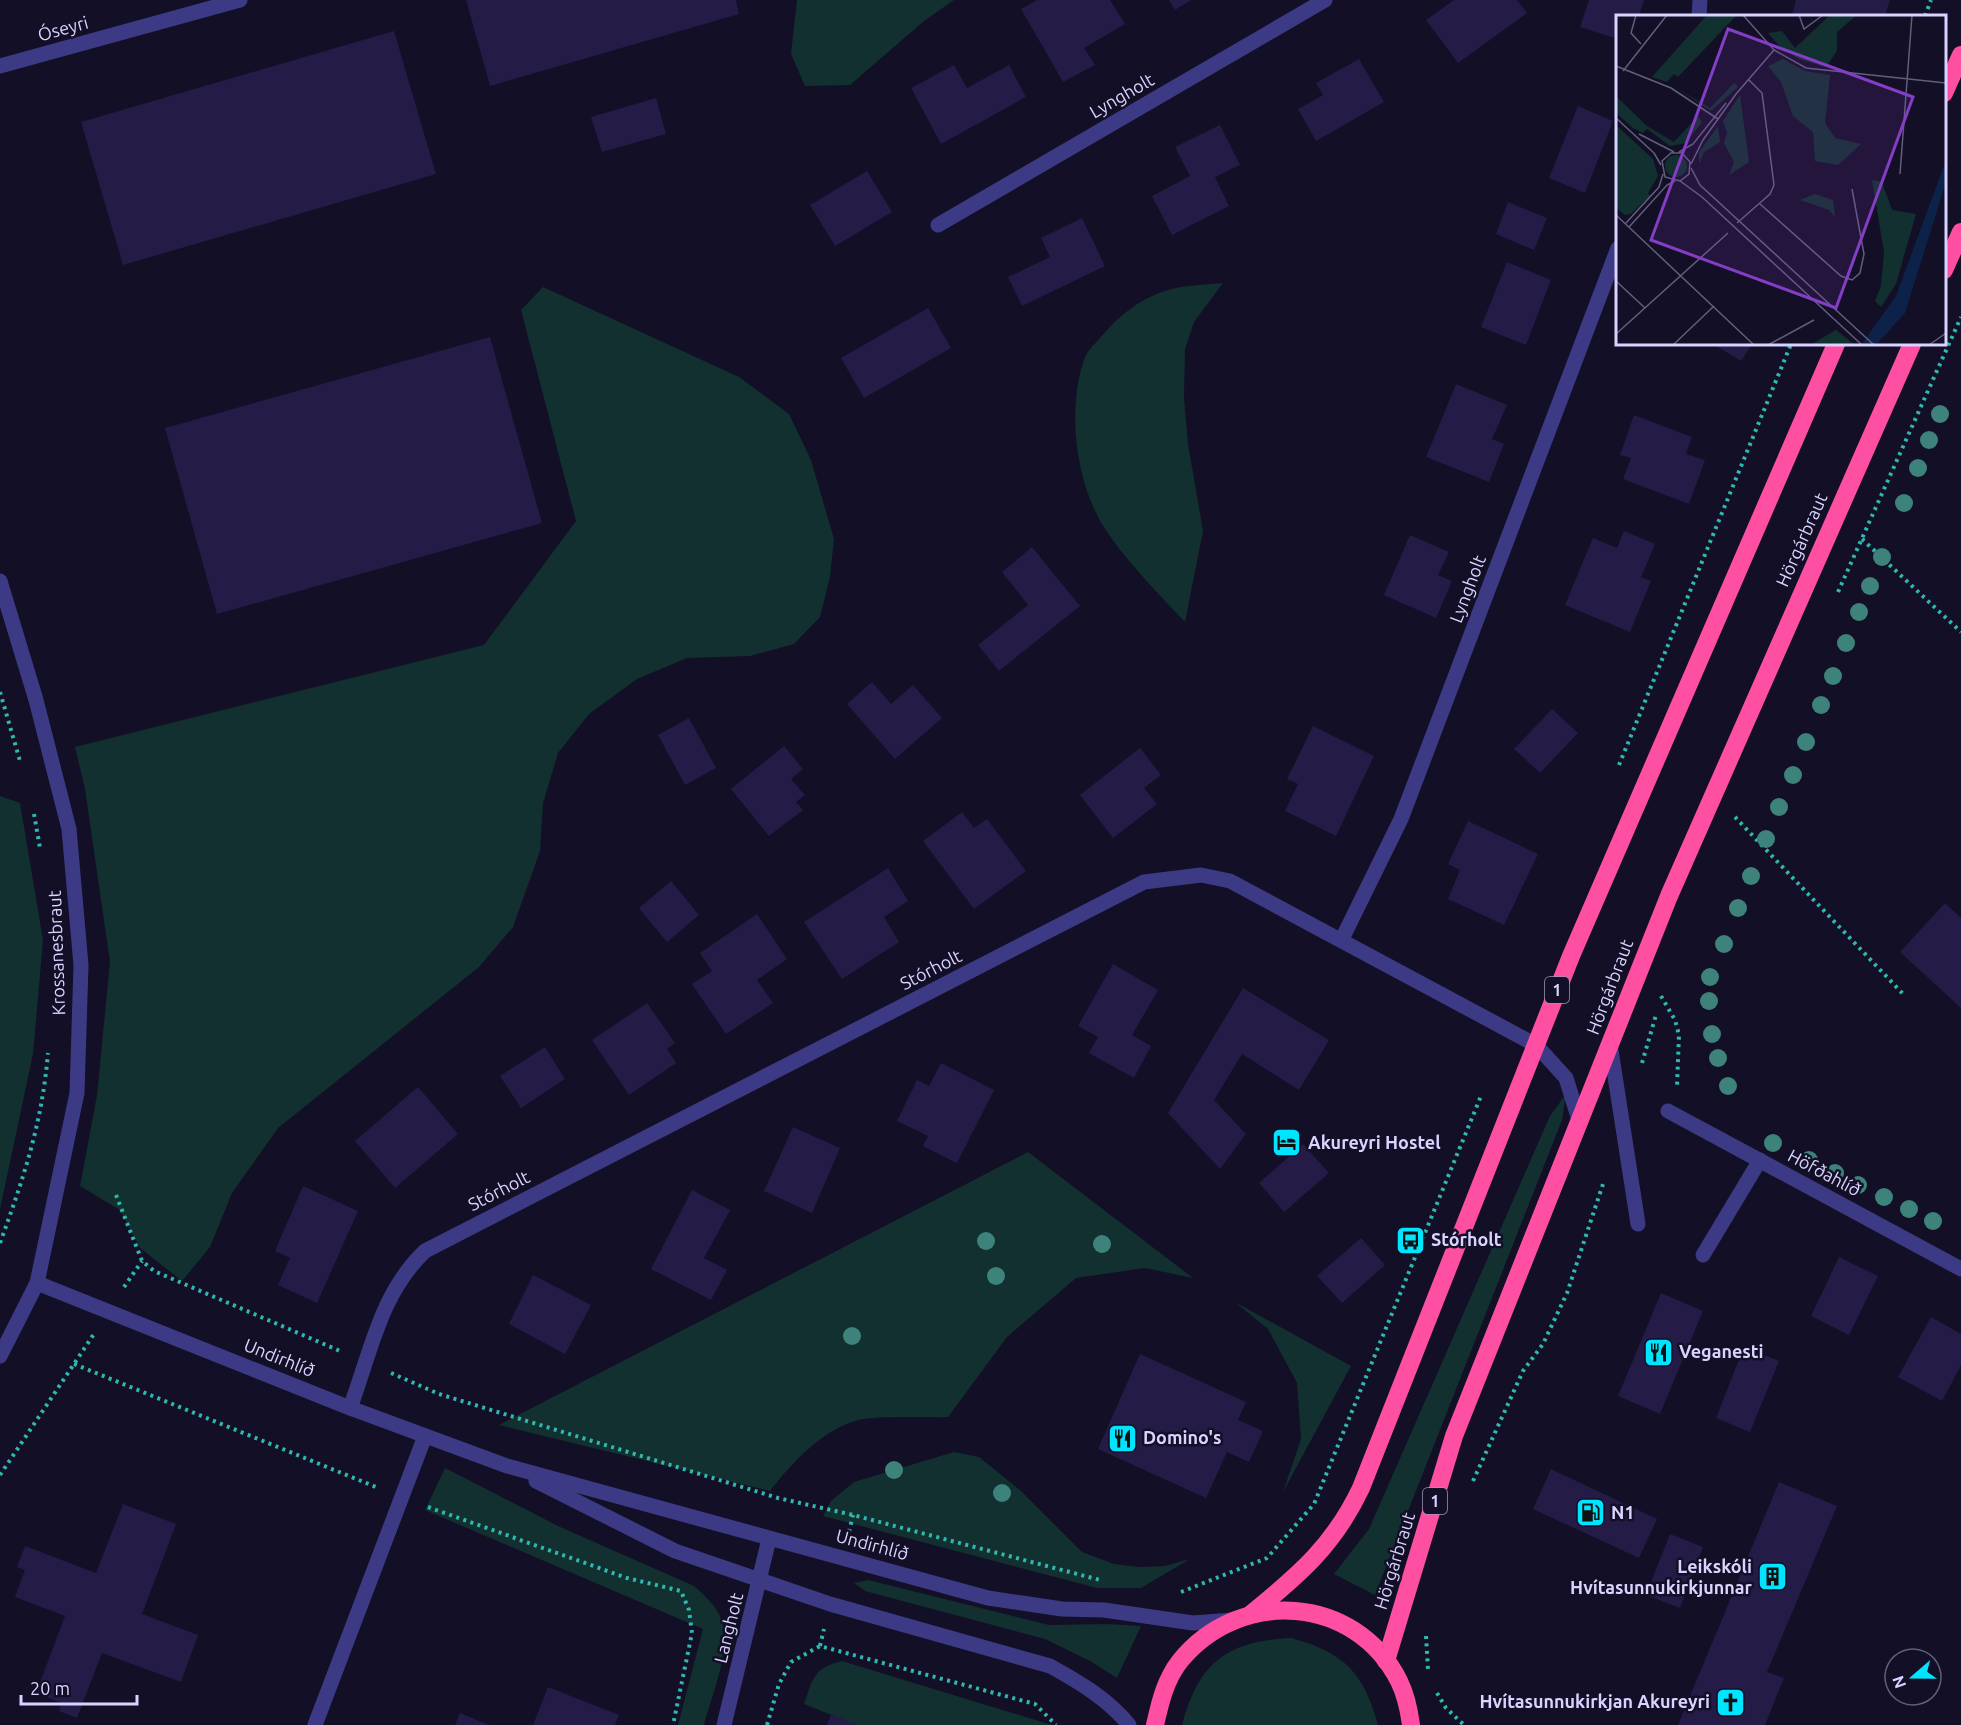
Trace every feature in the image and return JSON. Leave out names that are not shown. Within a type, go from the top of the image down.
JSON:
[{"type":"highway","points":[[1946,89],[1961,55]]},
{"type":"highway","points":[[1946,266],[1961,232]]},
{"type":"highway","name":"1","points":[[1251,1614],[1304,1571],[1347,1518],[1366,1477],[1588,916],[1836,345]]},
{"type":"highway","name":"Hörgárbraut","points":[[1386,1661],[1454,1436],[1669,896],[1912,345]]},
{"type":"highway","name":"1","points":[[1155,1725],[1162,1693],[1179,1663],[1203,1637],[1233,1620],[1251,1614],[1293,1611],[1326,1617],[1362,1638],[1386,1661],[1399,1680],[1407,1702],[1411,1725]]},
{"type":"street","name":"Óseyri","points":[[0,66],[240,0]]},
{"type":"street","name":"Lyngholt","points":[[938,225],[1325,0]]},
{"type":"street","points":[[1699,15],[1700,0]]},
{"type":"street","name":"Lyngholt","points":[[1342,939],[1401,819],[1616,251]]},
{"type":"street","name":"Krossanesbraut","points":[[0,581],[36,700],[69,829],[81,965],[77,1093],[37,1283],[0,1356]]},
{"type":"street","name":"Stórholt","points":[[350,1408],[392,1291],[407,1268],[425,1251],[1144,882],[1201,875],[1230,881],[1536,1045],[1566,1078],[1580,1123]]},
{"type":"street","points":[[1610,1044],[1638,1224]]},
{"type":"street","name":"Höfðahlíð","points":[[1668,1111],[1961,1269]]},
{"type":"street","points":[[1703,1255],[1760,1160]]},
{"type":"street","name":"Undirhlíð","points":[[37,1283],[350,1408],[507,1466],[988,1598],[1062,1609],[1104,1610],[1193,1623],[1233,1620]]},
{"type":"street","points":[[315,1725],[426,1436]]},
{"type":"street","name":"Undirhlíð","points":[[507,1466],[675,1551],[830,1604],[1050,1666],[1077,1681],[1118,1711],[1129,1725]]},
{"type":"street","name":"Langholt","points":[[724,1725],[769,1539]]},
{"type":"street","points":[[1407,1702],[1420,1725]]},
{"type":"path","points":[[1925,15],[1931,0]]},
{"type":"path","points":[[1833,603],[1961,316]]},
{"type":"path","points":[[1862,539],[1961,632]]},
{"type":"path","points":[[0,692],[22,766]]},
{"type":"path","points":[[1731,827],[1740,806]]},
{"type":"path","points":[[33,808],[40,850]]},
{"type":"path","points":[[1735,817],[1904,995]]},
{"type":"path","points":[[1639,1074],[1665,986]]},
{"type":"path","points":[[0,1243],[29,1163],[44,1100],[49,1042]]},
{"type":"path","points":[[1471,1486],[1523,1371],[1543,1344],[1567,1293],[1604,1182]]},
{"type":"path","points":[[116,1196],[142,1261],[154,1271],[439,1394],[778,1498],[853,1515],[1104,1581]]},
{"type":"path","points":[[0,1475],[99,1326]]},
{"type":"path","points":[[74,1364],[402,1498],[627,1578],[681,1591],[689,1610],[692,1633],[673,1725]]},
{"type":"path","points":[[1177,1593],[1267,1558],[1314,1504]]},
{"type":"path","points":[[1426,1625],[1428,1672]]},
{"type":"path","points":[[767,1725],[779,1684],[791,1662],[820,1646],[1035,1704],[1056,1725]]},
{"type":"path","points":[[1431,1684],[1446,1708],[1464,1725]]},
{"type":"green space","points":[[797,0],[954,0],[924,21],[850,85],[805,86],[791,54]]},
{"type":"green space","points":[[1223,283],[1194,322],[1185,349],[1184,399],[1188,444],[1203,531],[1185,622],[1113,541],[1096,513],[1078,456],[1076,395],[1086,354],[1129,310],[1146,299],[1172,289]]},
{"type":"green space","points":[[543,287],[739,377],[789,414],[811,460],[834,539],[830,577],[820,617],[794,644],[750,656],[687,658],[637,679],[589,714],[558,753],[543,803],[540,851],[513,927],[479,967],[278,1128],[232,1193],[210,1247],[182,1281],[140,1248],[120,1210],[80,1186],[97,1095],[110,962],[85,789],[75,747],[484,645],[576,521],[521,310]]},
{"type":"green space","points":[[0,796],[20,803],[43,940],[33,1054],[0,1209]]},
{"type":"green space","points":[[1566,1094],[1562,1120],[1375,1595],[1334,1574],[1369,1529],[1550,1116]]},
{"type":"green space","points":[[1028,1152],[1193,1278],[1145,1268],[1076,1278],[1007,1337],[948,1417],[875,1418],[842,1426],[819,1440],[787,1470],[770,1491],[499,1425]]},
{"type":"green space","points":[[1235,1302],[1351,1366],[1283,1492],[1301,1439],[1297,1383],[1268,1329]]},
{"type":"green space","points":[[954,1452],[979,1457],[1021,1491],[1082,1552],[1114,1564],[1140,1567],[1165,1566],[1190,1559],[1141,1588],[1097,1588],[823,1516],[831,1501],[854,1482]]},
{"type":"green space","points":[[445,1468],[558,1526],[694,1586],[706,1597],[721,1619],[724,1644],[720,1672],[704,1725],[678,1725],[703,1629],[425,1510]]},
{"type":"green space","points":[[868,1580],[1049,1625],[1141,1626],[1117,1678],[1090,1661],[1045,1639],[865,1591],[854,1583]]},
{"type":"green space","points":[[1291,1638],[1325,1650],[1349,1667],[1366,1691],[1378,1725],[1182,1725],[1197,1686],[1218,1659],[1249,1644]]},
{"type":"green space","points":[[842,1661],[1052,1725],[856,1725],[804,1704],[812,1681],[820,1671]]},
{"type":"building","points":[[466,0],[736,0],[739,14],[490,86]]},
{"type":"building","points":[[1037,0],[1110,0],[1125,24],[1084,48],[1095,65],[1063,82],[1021,9]]},
{"type":"building","points":[[1169,0],[1191,0],[1175,10]]},
{"type":"building","points":[[1454,0],[1517,0],[1527,13],[1458,63],[1426,20]]},
{"type":"building","points":[[1589,0],[1644,0],[1639,15],[1616,15],[1616,38],[1580,27]]},
{"type":"building","points":[[1796,0],[1890,0],[1885,15],[1792,15]]},
{"type":"building","points":[[394,31],[436,174],[123,265],[81,122]]},
{"type":"building","points":[[1359,59],[1384,102],[1316,141],[1298,109],[1323,95],[1316,83]]},
{"type":"building","points":[[954,65],[967,88],[1009,65],[1026,97],[941,144],[911,88]]},
{"type":"building","points":[[656,98],[666,134],[602,152],[591,117]]},
{"type":"building","points":[[1578,106],[1613,121],[1585,193],[1549,178]]},
{"type":"building","points":[[1220,125],[1240,165],[1215,177],[1229,206],[1172,235],[1152,196],[1190,176],[1175,147]]},
{"type":"building","points":[[867,171],[892,212],[835,246],[810,205]]},
{"type":"building","points":[[1508,202],[1547,218],[1534,250],[1496,234]]},
{"type":"building","points":[[1082,218],[1105,266],[1022,306],[1008,277],[1050,257],[1041,238]]},
{"type":"building","points":[[1507,262],[1551,280],[1526,345],[1481,327]]},
{"type":"building","points":[[928,308],[951,348],[864,398],[841,358]]},
{"type":"building","points":[[490,337],[542,523],[217,614],[165,428]]},
{"type":"building","points":[[1715,345],[1751,345],[1741,361]]},
{"type":"building","points":[[1456,384],[1507,405],[1492,439],[1504,444],[1489,482],[1426,457]]},
{"type":"building","points":[[1634,415],[1692,437],[1686,454],[1705,460],[1689,504],[1623,479],[1631,458],[1620,455]]},
{"type":"building","points":[[1624,531],[1655,544],[1641,577],[1651,581],[1630,632],[1565,605],[1593,538],[1617,548]]},
{"type":"building","points":[[1410,535],[1449,552],[1438,575],[1452,581],[1436,618],[1384,595]]},
{"type":"building","points":[[1032,547],[1080,606],[999,671],[978,645],[1028,605],[1002,572]]},
{"type":"building","points":[[872,682],[891,704],[913,685],[942,718],[895,759],[847,704]]},
{"type":"building","points":[[1552,709],[1578,733],[1540,773],[1514,749]]},
{"type":"building","points":[[689,718],[716,768],[685,785],[658,735]]},
{"type":"building","points":[[1313,726],[1374,756],[1336,836],[1285,811],[1298,784],[1287,779]]},
{"type":"building","points":[[784,746],[803,769],[791,779],[805,795],[796,802],[803,810],[769,836],[731,789]]},
{"type":"building","points":[[1140,748],[1161,775],[1144,788],[1157,804],[1113,838],[1080,795]]},
{"type":"building","points":[[962,812],[974,828],[987,819],[1026,871],[974,909],[923,841]]},
{"type":"building","points":[[1468,821],[1538,854],[1504,925],[1448,899],[1460,870],[1448,864]]},
{"type":"building","points":[[888,868],[908,901],[884,917],[899,942],[842,979],[804,922]]},
{"type":"building","points":[[671,881],[699,915],[667,942],[639,908]]},
{"type":"building","points":[[1945,903],[1961,918],[1961,1008],[1900,952]]},
{"type":"building","points":[[757,914],[787,959],[757,980],[773,1003],[726,1034],[692,984],[712,971],[700,953]]},
{"type":"building","points":[[1113,964],[1158,990],[1132,1035],[1151,1046],[1134,1078],[1089,1053],[1098,1037],[1078,1026]]},
{"type":"building","points":[[1243,988],[1329,1040],[1299,1090],[1242,1054],[1214,1100],[1246,1134],[1220,1169],[1168,1113]]},
{"type":"building","points":[[647,1003],[675,1043],[667,1049],[676,1063],[629,1095],[592,1040]]},
{"type":"building","points":[[545,1047],[565,1079],[521,1108],[500,1076]]},
{"type":"building","points":[[941,1063],[994,1090],[957,1163],[923,1146],[928,1136],[897,1121],[917,1080],[929,1086]]},
{"type":"building","points":[[418,1087],[458,1134],[395,1188],[355,1141]]},
{"type":"building","points":[[793,1127],[840,1148],[812,1213],[764,1191]]},
{"type":"building","points":[[1303,1144],[1329,1173],[1284,1212],[1259,1183]]},
{"type":"building","points":[[303,1186],[358,1211],[317,1303],[278,1285],[290,1258],[275,1251]]},
{"type":"building","points":[[692,1190],[730,1210],[704,1258],[727,1270],[711,1300],[651,1269]]},
{"type":"building","points":[[1361,1238],[1385,1265],[1342,1303],[1317,1276]]},
{"type":"building","points":[[1839,1257],[1878,1276],[1849,1335],[1811,1316]]},
{"type":"building","points":[[533,1275],[591,1305],[565,1354],[509,1324]]},
{"type":"building","points":[[1661,1293],[1703,1311],[1660,1414],[1618,1396]]},
{"type":"building","points":[[1931,1317],[1961,1334],[1961,1365],[1942,1401],[1898,1377]]},
{"type":"building","points":[[1744,1347],[1779,1361],[1750,1432],[1716,1418]]},
{"type":"building","points":[[1140,1354],[1246,1402],[1238,1420],[1263,1431],[1249,1462],[1227,1452],[1206,1498],[1098,1449]]},
{"type":"building","points":[[1551,1469],[1657,1519],[1639,1558],[1533,1509]]},
{"type":"building","name":"Leikskóli Hvítasunnukirkjunnar","points":[[1779,1482],[1837,1506],[1767,1672],[1784,1678],[1765,1725],[1678,1725]]},
{"type":"building","points":[[123,1504],[176,1524],[142,1614],[198,1635],[181,1682],[102,1653],[77,1718],[59,1711],[61,1703],[36,1693],[65,1616],[15,1597],[25,1570],[17,1567],[25,1546],[96,1573]]},
{"type":"building","points":[[1670,1534],[1703,1547],[1680,1608],[1646,1595]]},
{"type":"building","points":[[548,1687],[619,1715],[615,1725],[533,1725]]},
{"type":"building","points":[[460,1713],[489,1725],[455,1725]]},
{"type":"building","points":[[831,1714],[856,1725],[827,1725]]},
{"type":"place","name":"Akureyri Hostel","points":[[1287,1143]]},
{"type":"place","name":"Stórholt","points":[[1410,1240]]},
{"type":"place","name":"Veganesti","points":[[1658,1352]]},
{"type":"place","name":"Domino's","points":[[1122,1438]]},
{"type":"place","name":"N1","points":[[1590,1513]]},
{"type":"place","name":"Leikskóli Hvítasunnukirkjunnar","points":[[1773,1577]]},
{"type":"place","name":"Hvítasunnukirkjan Akureyri","points":[[1731,1702]]}]
